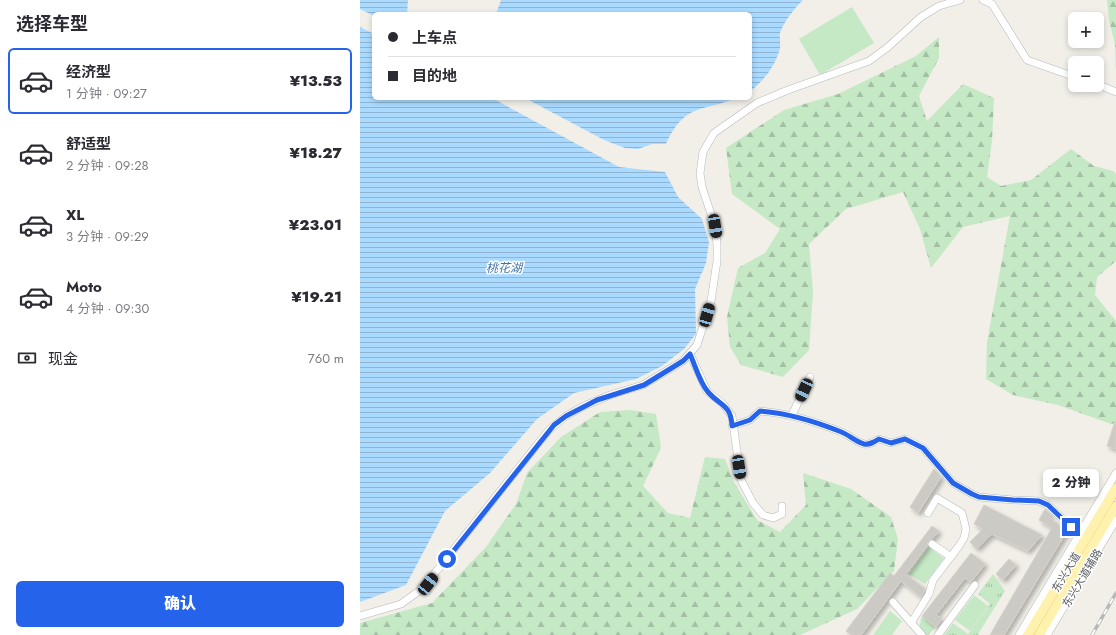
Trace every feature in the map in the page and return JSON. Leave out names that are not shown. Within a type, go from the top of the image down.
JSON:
[{"type":"main road","name":"东兴大道","points":[[1039,635],[1086,556],[1112,504],[1116,488]]},
{"type":"main road","name":"东兴大道","points":[[1028,635],[1048,601],[1112,504]]},
{"type":"street","points":[[360,616],[401,604],[423,588],[549,430],[560,420],[597,400],[644,385],[683,361],[690,354],[701,334],[710,301],[717,261],[715,226],[702,187],[700,173],[701,159],[710,139],[719,128],[757,103],[788,90],[869,61],[888,47],[921,17],[939,6],[960,0]]},
{"type":"street","points":[[983,0],[992,4],[1027,60],[1068,75]]},
{"type":"street","points":[[1104,87],[1116,92]]},
{"type":"street","points":[[690,354],[707,391],[723,404],[732,416],[732,426],[741,480],[753,503],[763,515],[773,518],[782,514],[782,506]]},
{"type":"street","points":[[792,415],[810,377]]},
{"type":"street","points":[[732,426],[750,420],[760,411],[792,415],[841,432],[864,444],[871,444],[879,439],[891,443],[905,439],[923,448],[947,477],[966,492],[979,497],[1039,501],[1048,505],[1079,535]]},
{"type":"street","points":[[1019,635],[1116,473]]},
{"type":"street","points":[[911,623],[929,594],[933,580],[964,538],[966,529],[962,514],[937,498],[928,513]]},
{"type":"street","points":[[1094,509],[1112,504]]},
{"type":"street","name":"东兴大道辅路","points":[[1047,635],[1116,520]]},
{"type":"street","points":[[932,544],[951,557]]},
{"type":"street","points":[[1086,556],[1100,547]]},
{"type":"street","points":[[1048,601],[1051,582]]},
{"type":"street","points":[[938,635],[975,585]]},
{"type":"street","points":[[893,602],[922,635]]},
{"type":"green space","points":[[1107,0],[1116,0],[1116,74],[1115,45],[1109,20]]},
{"type":"green space","points":[[852,7],[874,43],[820,75],[799,39]]},
{"type":"green space","points":[[939,37],[939,58],[919,96],[927,121],[963,84],[994,98],[992,141],[987,177],[1001,186],[1031,180],[1071,149],[1094,166],[1113,171],[1116,174],[1116,261],[1097,277],[1095,295],[1116,321],[1116,423],[1111,424],[1058,405],[1013,395],[986,379],[987,342],[1010,216],[963,227],[931,268],[920,229],[903,192],[846,209],[809,244],[813,292],[809,350],[783,377],[741,365],[730,347],[727,317],[738,268],[765,253],[780,229],[732,194],[726,148],[784,110],[838,94],[916,56]]},
{"type":"green space","points":[[630,410],[656,414],[661,448],[643,486],[668,513],[690,518],[705,457],[725,459],[734,482],[757,520],[780,532],[806,505],[803,473],[851,489],[891,517],[898,539],[894,571],[857,609],[800,635],[360,635],[360,623],[432,603],[486,547],[516,504],[527,473],[561,437],[600,412]]},
{"type":"green space","points":[[929,547],[944,558],[925,584],[909,574]]},
{"type":"green space","points":[[993,574],[1005,591],[978,634],[980,635],[944,635],[953,623],[968,634],[990,604],[978,594]]},
{"type":"green space","points":[[974,595],[988,606],[970,631],[955,620]]},
{"type":"green space","points":[[890,611],[902,621],[892,635],[873,635]]},
{"type":"green space","points":[[922,616],[936,627],[928,635],[925,635],[921,628],[920,624]]},
{"type":"water","points":[[360,0],[408,0],[407,12],[372,12],[372,15],[360,9]]},
{"type":"water","points":[[501,0],[803,0],[790,15],[782,28],[780,33],[780,48],[776,60],[765,77],[752,89],[752,12],[497,12]]},
{"type":"water","name":"桃花湖","points":[[360,27],[372,33],[372,100],[496,100],[619,167],[665,172],[678,197],[702,219],[709,242],[706,263],[695,289],[696,334],[684,349],[662,366],[636,379],[574,393],[537,419],[490,473],[445,511],[406,585],[360,602]]},
{"type":"water","points":[[529,100],[730,100],[687,115],[680,121],[666,144],[652,144],[638,149],[625,148],[604,140]]},
{"type":"building","points":[[1116,421],[1116,449],[1107,446]]},
{"type":"building","points":[[934,469],[941,477],[918,513],[910,507]]},
{"type":"building","points":[[984,505],[1042,535],[1028,551],[992,534],[977,549],[970,542],[983,529],[974,524]]},
{"type":"building","points":[[1045,509],[1050,514],[1049,517],[1067,531],[1004,635],[990,635],[1052,528],[1039,520]]},
{"type":"building","points":[[932,526],[939,531],[932,539],[928,541],[927,546],[906,574],[925,589],[921,597],[901,581],[861,635],[851,635],[846,631],[890,573],[894,576]]},
{"type":"building","points":[[971,553],[985,564],[971,582],[965,578],[936,615],[942,619],[936,627],[922,616]]},
{"type":"building","points":[[1009,559],[1016,565],[1003,580],[996,574]]},
{"type":"railway","points":[[1092,635],[1116,593]]},
{"type":"route","points":[[447,559],[554,425],[566,416],[597,400],[621,391],[644,385],[683,361],[690,354],[707,391],[723,404],[732,416],[732,426],[750,420],[760,411],[775,412],[808,420],[841,432],[864,444],[871,444],[879,439],[891,443],[905,439],[923,448],[947,477],[966,492],[979,497],[1039,501],[1048,505],[1071,527]]}]
